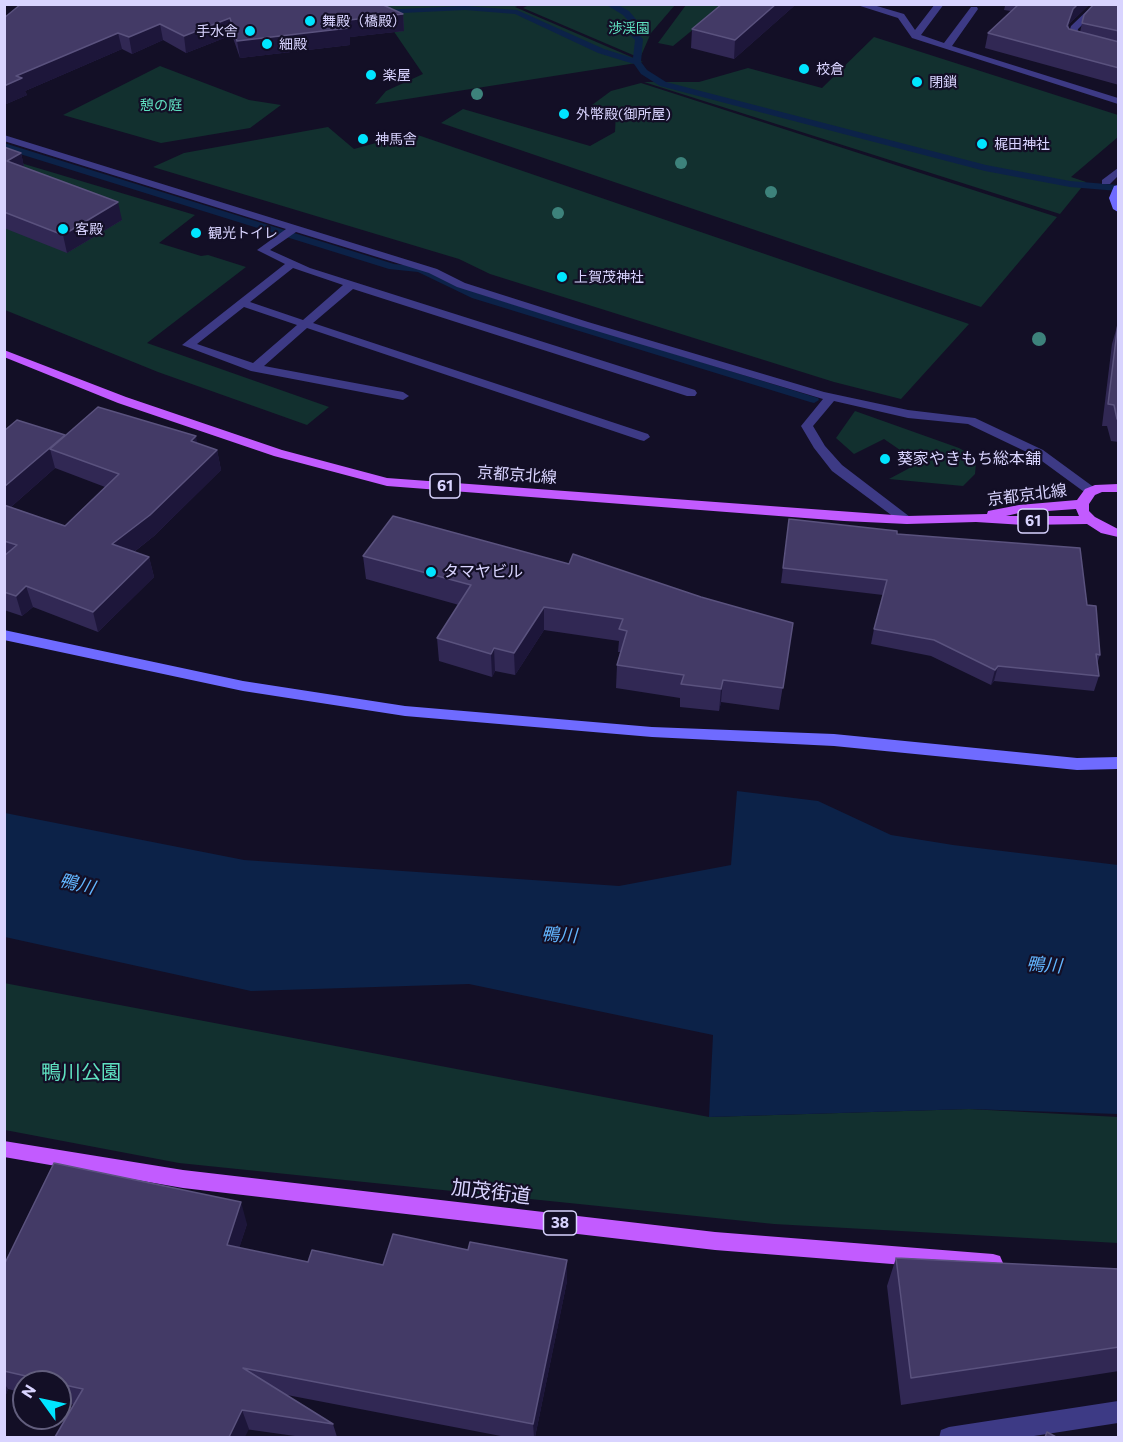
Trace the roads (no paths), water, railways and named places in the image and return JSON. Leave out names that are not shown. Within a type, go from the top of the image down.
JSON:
[{"type":"main road","name":"京都京北線","points":[[4,353],[122,400],[278,453],[387,482],[844,517],[906,520],[976,518],[1024,521],[1090,520]]},
{"type":"main road","points":[[1092,491],[1119,488]]},
{"type":"main road","name":"京都京北線","points":[[1092,491],[1084,497],[1083,512],[1090,520],[1106,530],[1118,533]]},
{"type":"main road","name":"京都京北線","points":[[976,518],[1019,509],[1082,504]]},
{"type":"main road","name":"加茂街道","points":[[4,1149],[183,1179],[704,1239],[1016,1265]]},
{"type":"street","points":[[858,4],[901,16],[915,36],[1119,101]]},
{"type":"street","points":[[915,36],[940,4]]},
{"type":"street","points":[[1100,4],[1074,28],[1071,42],[1119,53]]},
{"type":"street","points":[[946,47],[974,9]]},
{"type":"street","points":[[4,138],[433,271],[461,285],[573,321],[830,398],[908,414],[971,421],[1039,453],[1092,491]]},
{"type":"street","points":[[1106,182],[1119,171]]},
{"type":"street","points":[[1119,188],[1114,198],[1119,209]]},
{"type":"street","points":[[294,228],[262,250],[292,264],[351,284],[691,393]]},
{"type":"street","points":[[292,264],[188,345],[255,368],[403,396]]},
{"type":"street","points":[[255,368],[351,284]]},
{"type":"street","points":[[242,303],[644,437]]},
{"type":"street","points":[[830,398],[807,426],[820,448],[837,468],[906,520]]},
{"type":"street","points":[[4,635],[243,687],[405,711],[652,732],[834,740],[1077,764],[1119,763]]},
{"type":"street","points":[[949,1437],[1119,1412]]},
{"type":"water","name":"鴨川","points":[[737,791],[818,801],[891,835],[1118,865],[1118,1114],[969,1109],[709,1117],[713,1035],[469,984],[251,991],[5,937],[5,813],[244,860],[619,886],[731,865]]},
{"type":"waterway","points":[[609,4],[626,13],[637,26],[631,32],[639,39],[637,62]]},
{"type":"waterway","points":[[381,12],[465,8],[517,12],[601,51],[637,62]]},
{"type":"waterway","points":[[637,62],[644,72],[663,84],[985,168],[1070,184],[1118,188]]},
{"type":"waterway","points":[[4,146],[393,267],[420,269],[476,296],[814,400]]},
{"type":"place","name":"舞殿（橋殿）","points":[[310,21]]},
{"type":"place","name":"手水舎","points":[[250,31]]},
{"type":"place","name":"細殿","points":[[267,44]]},
{"type":"place","name":"校倉","points":[[804,69]]},
{"type":"place","name":"楽屋","points":[[371,75]]},
{"type":"place","name":"閉鎖","points":[[917,82]]},
{"type":"place","name":"外幣殿(御所屋)","points":[[564,114]]},
{"type":"place","name":"神馬舎","points":[[363,139]]},
{"type":"place","name":"梶田神社","points":[[982,144]]},
{"type":"place","name":"客殿","points":[[63,229]]},
{"type":"place","name":"観光トイレ","points":[[196,233]]},
{"type":"place","name":"上賀茂神社","points":[[562,277]]},
{"type":"place","name":"葵家やきもち総本舗","points":[[885,459]]},
{"type":"place","name":"タマヤビル","points":[[431,572]]},
{"type":"park label","name":"渉渓園","points":[[629,28]]},
{"type":"park label","name":"憩の庭","points":[[161,105]]},
{"type":"park label","name":"鴨川公園","points":[[81,1072]]}]
